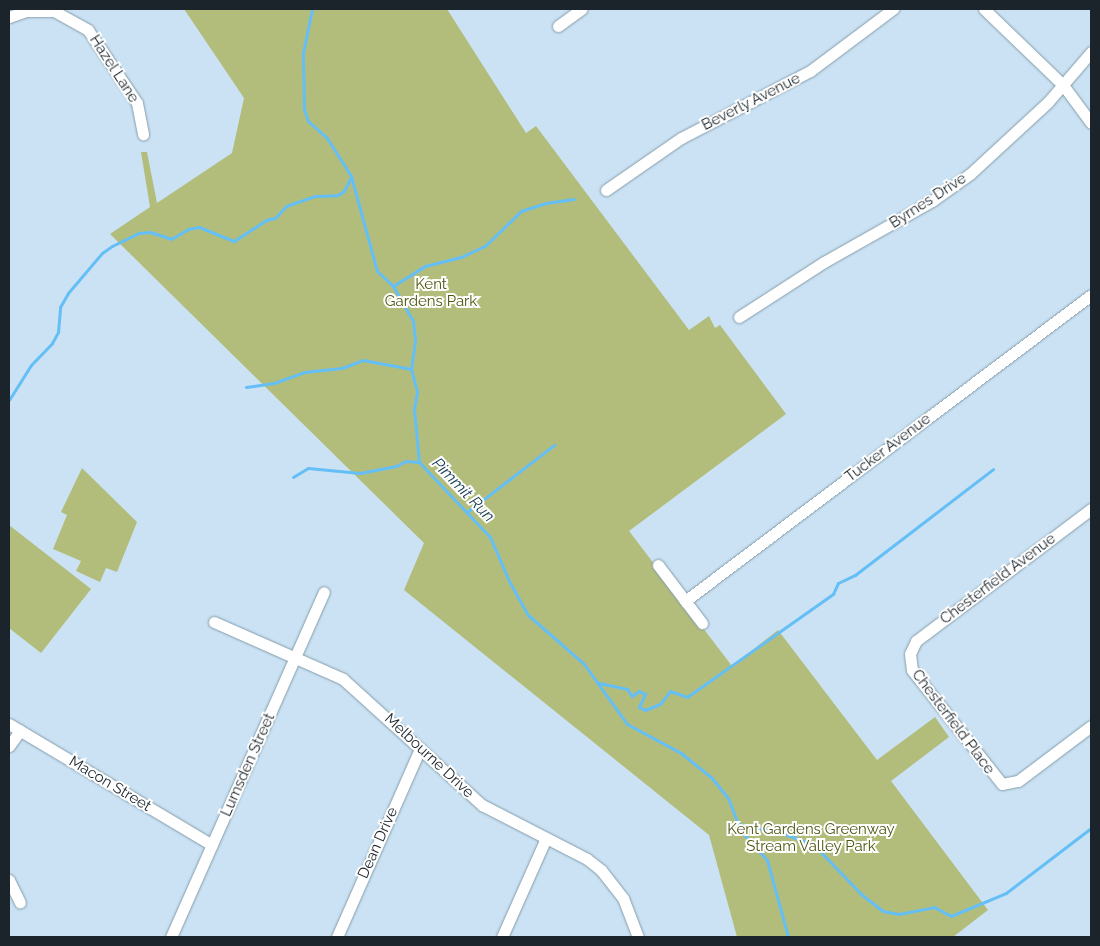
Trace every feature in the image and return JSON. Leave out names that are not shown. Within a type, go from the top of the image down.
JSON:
[{"type":"street","points":[[558,26],[581,9]]},
{"type":"street","name":"Beverly Avenue","points":[[606,190],[681,138],[810,71],[893,9]]},
{"type":"street","points":[[984,9],[1063,85],[1091,123]]},
{"type":"street","name":"Hazel Lane","points":[[9,17],[26,11],[54,12],[88,30],[137,103],[143,134]]},
{"type":"street","name":"Byrnes Drive","points":[[739,317],[824,262],[932,201],[970,174],[1011,139],[1063,85],[1091,52]]},
{"type":"street","name":"Tucker Avenue","points":[[685,601],[1091,295]]},
{"type":"street","name":"Chesterfield Avenue","points":[[905,654],[916,641],[1091,509]]},
{"type":"street","points":[[658,565],[702,623]]},
{"type":"street","name":"Lumsden Street","points":[[171,937],[324,592]]},
{"type":"street","name":"Melbourne Drive","points":[[214,622],[295,657],[356,687],[420,749],[482,805],[587,859],[607,877],[624,898],[638,937]]},
{"type":"street","name":"Chesterfield Place","points":[[905,654],[912,670],[1005,788],[1018,781],[1091,726]]},
{"type":"street","name":"Macon Street","points":[[9,724],[212,845]]},
{"type":"street","points":[[9,746],[20,730]]},
{"type":"street","name":"Dean Drive","points":[[337,937],[420,749]]},
{"type":"street","points":[[502,937],[546,838]]},
{"type":"street","points":[[9,880],[20,903]]},
{"type":"green space","name":"Kent Gardens Park","points":[[184,9],[447,9],[526,133],[536,126],[689,330],[709,316],[715,328],[720,325],[786,414],[629,531],[732,666],[778,630],[877,760],[935,717],[949,737],[891,781],[988,910],[953,937],[737,937],[709,835],[404,590],[424,543],[110,234],[150,207],[141,152],[147,152],[157,203],[232,153],[244,98]]},
{"type":"green space","points":[[82,468],[137,522],[117,572],[106,568],[100,582],[76,571],[81,561],[53,549],[67,515],[61,512]]},
{"type":"green space","points":[[9,525],[91,589],[41,653],[9,628]]},
{"type":"waterway","name":"Pimmit Run","points":[[312,9],[303,53],[304,109],[308,121],[327,138],[351,176],[377,271],[393,286],[413,321],[415,341],[411,369],[417,392],[414,409],[419,462],[490,537],[509,581],[528,615],[584,664],[627,724],[681,753],[711,777],[728,798],[740,830],[767,860],[788,937]]},
{"type":"waterway","points":[[9,400],[31,365],[52,343],[58,332],[60,307],[68,293],[102,253],[112,246],[139,233],[150,232],[171,239],[188,229],[199,227],[234,241],[266,220],[275,218],[286,206],[315,196],[338,195],[344,191],[351,177]]},
{"type":"waterway","points":[[393,286],[425,266],[461,257],[485,246],[521,211],[546,203],[574,199]]},
{"type":"waterway","points":[[246,387],[274,383],[304,372],[342,368],[363,360],[411,369]]},
{"type":"waterway","points":[[467,512],[554,445]]},
{"type":"waterway","points":[[293,477],[308,468],[360,473],[396,466],[406,461],[419,462]]},
{"type":"waterway","points":[[599,683],[627,689],[632,696],[639,691],[645,694],[639,707],[645,710],[660,704],[670,691],[687,697],[833,594],[838,583],[855,575],[993,469]]},
{"type":"waterway","points":[[738,824],[779,832],[814,845],[861,894],[883,911],[899,914],[934,907],[951,916],[1006,893],[1091,828]]},
{"type":"park label","name":"Kent Gardens Greenway Stream Valley Park","points":[[811,838]]}]
